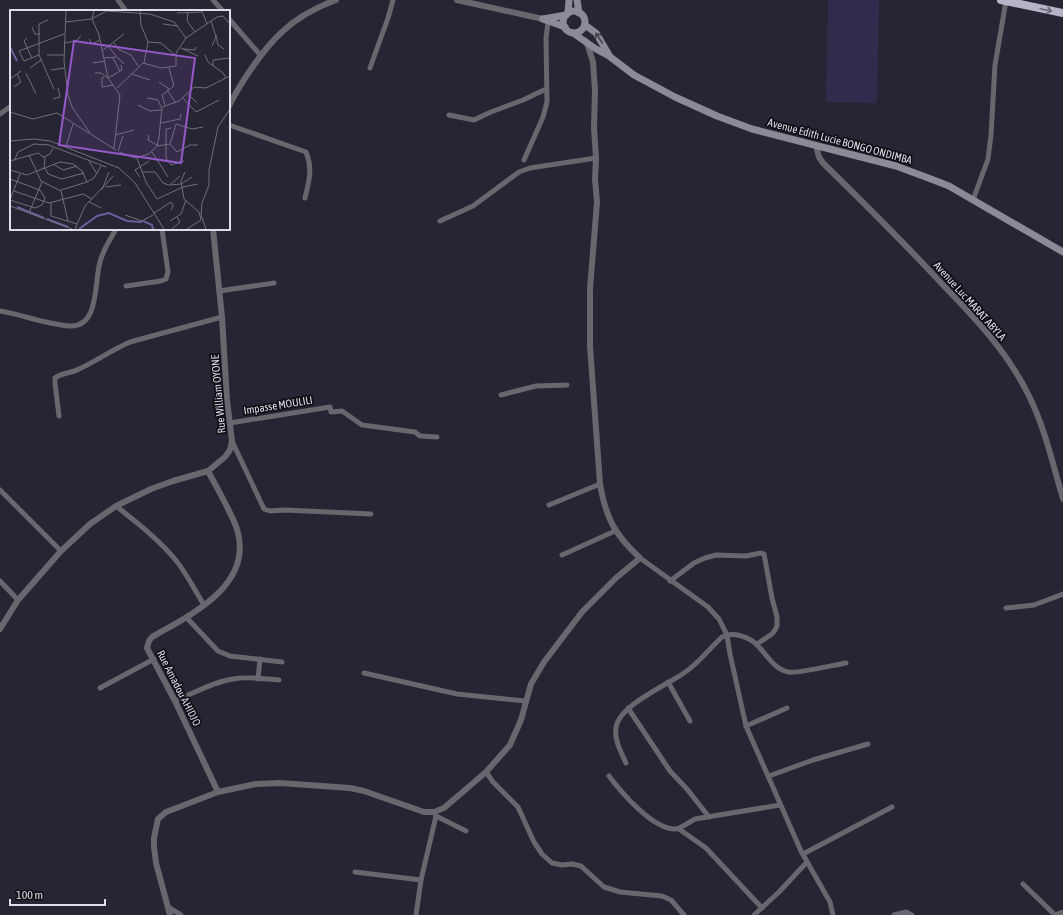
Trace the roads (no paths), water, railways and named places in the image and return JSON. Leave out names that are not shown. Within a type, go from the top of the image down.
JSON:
[{"type":"highway","points":[[1004,0],[1063,13]]},
{"type":"main road","points":[[565,27],[564,21],[567,14],[569,0]]},
{"type":"main road","points":[[577,0],[579,12],[584,18],[585,25],[596,33],[609,56]]},
{"type":"main road","points":[[546,20],[579,12]]},
{"type":"main road","points":[[546,20],[565,27],[568,31],[573,33],[579,32],[585,25]]},
{"type":"main road","name":"Avenue Edith Lucie BONGO ONDIMBA","points":[[573,33],[609,56],[634,75],[690,104],[752,129],[914,172],[949,186],[1063,252]]},
{"type":"street","points":[[118,0],[125,10]]},
{"type":"street","points":[[213,0],[221,10]]},
{"type":"street","points":[[230,104],[261,56],[278,36],[289,26],[312,11],[336,0]]},
{"type":"street","points":[[370,68],[393,0]]},
{"type":"street","points":[[457,0],[546,20],[546,102],[543,117],[524,160]]},
{"type":"street","points":[[973,200],[988,159],[995,65],[1004,0]]},
{"type":"street","points":[[230,19],[261,56]]},
{"type":"street","points":[[587,43],[592,54],[594,68],[595,179],[597,202],[590,289],[590,346],[600,484],[607,516],[615,531],[640,558],[670,581],[689,592],[708,607],[719,619],[727,635],[746,726],[769,776],[780,805],[807,862],[830,902],[834,915]]},
{"type":"street","points":[[449,115],[474,120],[546,90]]},
{"type":"street","points":[[0,114],[10,107]]},
{"type":"street","points":[[230,125],[306,152],[309,158],[311,172],[305,198]]},
{"type":"street","name":"Avenue Luc MARAT ABYLA","points":[[816,145],[823,163],[922,262],[988,334],[1009,362],[1024,386],[1036,411],[1048,445],[1063,499]]},
{"type":"street","points":[[440,221],[473,206],[518,172],[530,168],[596,158]]},
{"type":"street","points":[[0,311],[71,326],[84,323],[90,315],[94,303],[100,261],[116,230]]},
{"type":"street","points":[[126,286],[166,279],[168,272],[162,230]]},
{"type":"street","name":"Rue William OYONE","points":[[0,629],[18,600],[61,551],[90,524],[116,506],[160,485],[208,471],[225,457],[230,450],[232,441],[213,230]]},
{"type":"street","points":[[219,291],[274,283]]},
{"type":"street","points":[[59,416],[55,383],[55,378],[57,376],[72,372],[115,348],[130,342],[222,317]]},
{"type":"street","points":[[501,395],[536,386],[567,385]]},
{"type":"street","name":"Impasse MOULILI","points":[[230,423],[330,407],[331,412],[342,411],[362,425],[415,432],[420,436],[437,437]]},
{"type":"street","points":[[232,441],[264,509],[270,511],[285,510],[371,514]]},
{"type":"street","name":"Rue Amadou AHIDJO","points":[[208,471],[236,528],[240,547],[240,557],[230,580],[221,590],[186,618],[152,637],[147,648],[175,701],[218,792]]},
{"type":"street","points":[[549,505],[600,484]]},
{"type":"street","points":[[0,490],[61,551]]},
{"type":"street","points":[[116,506],[144,529],[174,558],[184,571],[204,605]]},
{"type":"street","points":[[562,555],[615,531]]},
{"type":"street","points":[[670,581],[694,563],[705,558],[716,555],[746,556],[761,552],[764,554],[777,618],[777,626],[776,630],[772,634],[757,644]]},
{"type":"street","points":[[416,915],[421,880],[435,814],[486,772],[510,745],[521,720],[525,701],[535,676],[570,626],[596,597],[640,558]]},
{"type":"street","points":[[0,581],[18,600]]},
{"type":"street","points":[[1006,608],[1034,605],[1063,594]]},
{"type":"street","points":[[186,618],[218,651],[230,656],[282,662]]},
{"type":"street","points":[[626,763],[616,740],[616,727],[619,719],[628,708],[690,668],[722,637],[727,635],[738,635],[757,644],[777,667],[790,673],[846,663]]},
{"type":"street","points":[[100,688],[154,659]]},
{"type":"street","points":[[258,678],[260,659]]},
{"type":"street","points":[[364,673],[456,694],[525,701]]},
{"type":"street","points":[[175,701],[222,681],[234,678],[279,680]]},
{"type":"street","points":[[668,682],[690,721]]},
{"type":"street","points":[[628,708],[670,771],[687,789],[709,817]]},
{"type":"street","points":[[746,726],[787,708]]},
{"type":"street","points":[[769,776],[813,760],[868,744]]},
{"type":"street","points":[[486,772],[493,782],[518,807],[534,842],[542,854],[552,863],[581,866],[604,887],[620,892],[662,896],[671,900],[684,915]]},
{"type":"street","points":[[609,776],[622,794],[651,818],[661,825],[679,829],[706,848],[762,908]]},
{"type":"street","points":[[170,915],[160,880],[155,853],[154,838],[158,819],[166,812],[218,792],[244,786],[280,783],[337,786],[364,791],[424,812],[435,814],[466,831]]},
{"type":"street","points":[[679,829],[686,823],[695,819],[780,805]]},
{"type":"street","points":[[803,854],[892,807]]},
{"type":"street","points":[[754,915],[779,892],[807,862]]},
{"type":"street","points":[[355,872],[421,880]]},
{"type":"street","points":[[1023,884],[1055,915],[1063,912]]},
{"type":"street","points":[[168,907],[181,915]]},
{"type":"street","points":[[894,915],[906,912],[912,915]]}]
